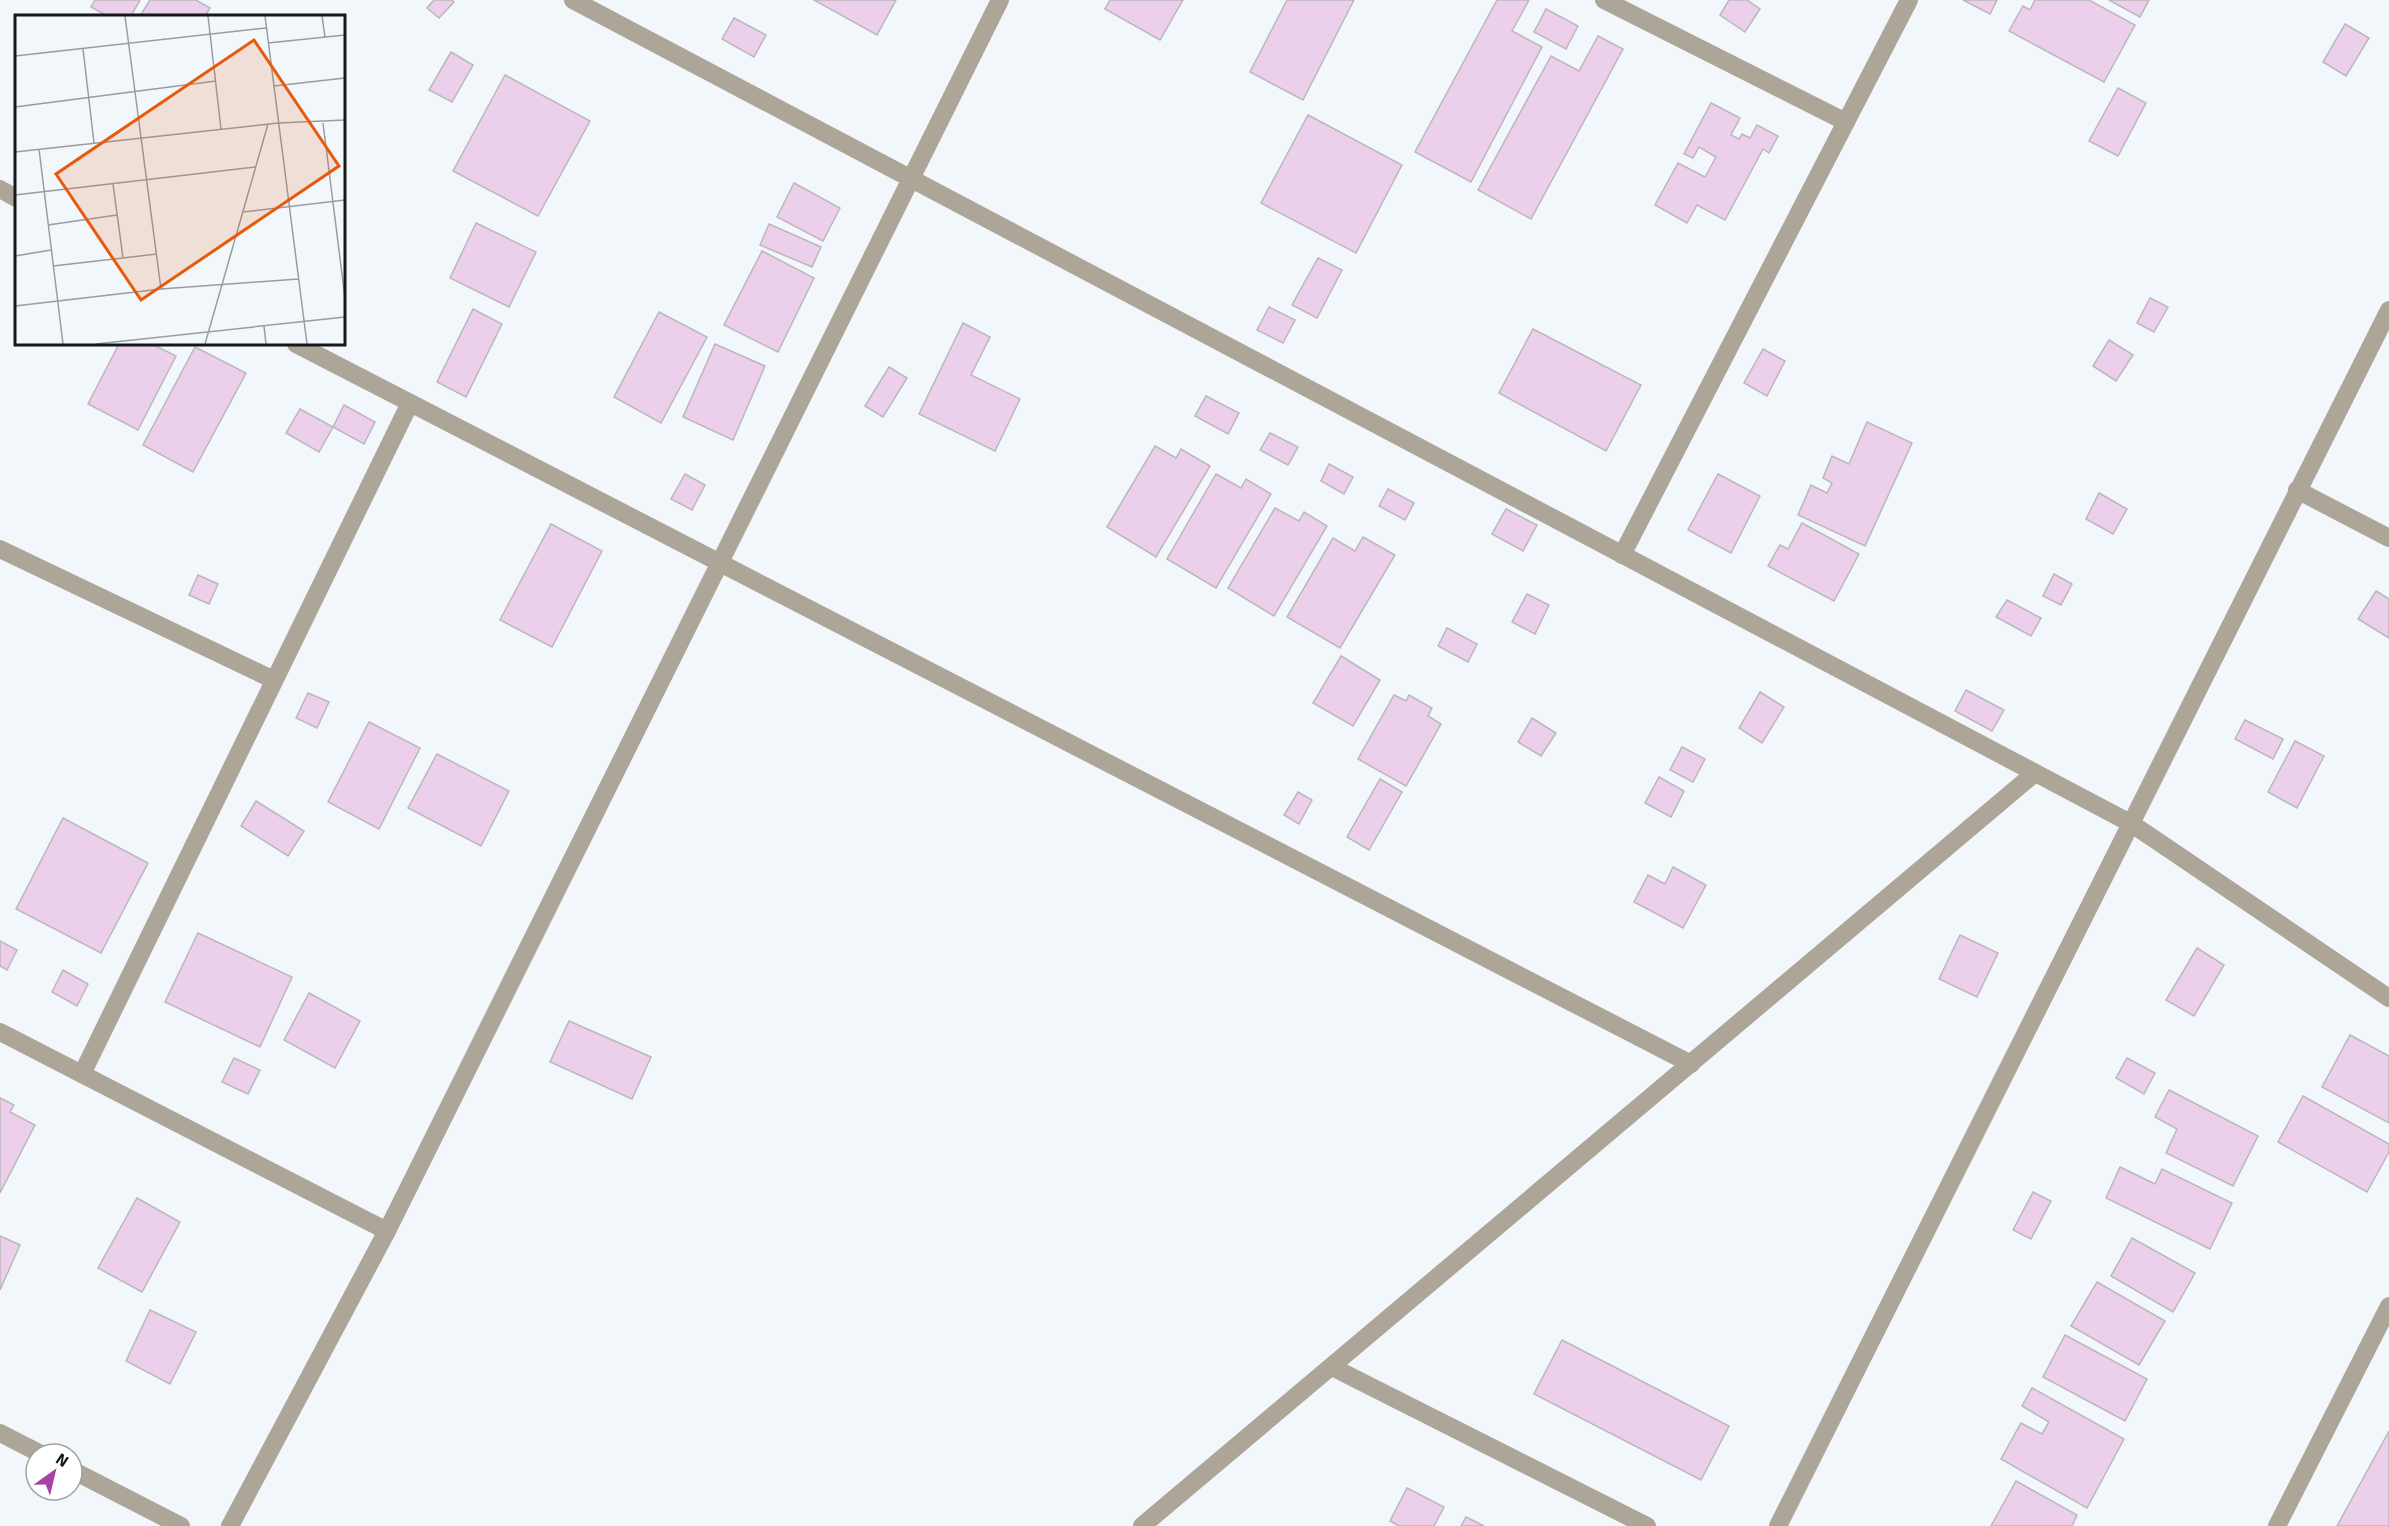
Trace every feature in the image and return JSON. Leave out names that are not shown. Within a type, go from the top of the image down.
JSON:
[{"type":"street","points":[[573,0],[2132,824],[2389,998]]},
{"type":"street","points":[[230,1526],[387,1231],[1000,0]]},
{"type":"street","points":[[1604,0],[1846,122]]},
{"type":"street","points":[[1622,555],[1909,0]]},
{"type":"street","points":[[0,189],[15,197]]},
{"type":"street","points":[[1778,1526],[2389,310]]},
{"type":"street","points":[[298,345],[1690,1064]]},
{"type":"street","points":[[82,1074],[410,403]]},
{"type":"street","points":[[2297,490],[2389,538]]},
{"type":"street","points":[[0,549],[274,680]]},
{"type":"street","points":[[1142,1526],[2035,773]]},
{"type":"street","points":[[0,1032],[387,1231]]},
{"type":"street","points":[[2277,1526],[2389,1306]]},
{"type":"street","points":[[1332,1367],[1647,1526]]},
{"type":"street","points":[[0,1433],[24,1445]]},
{"type":"street","points":[[84,1476],[181,1526]]},
{"type":"building","points":[[95,0],[140,0],[132,15],[105,15],[91,7]]},
{"type":"building","points":[[150,0],[196,0],[210,8],[206,15],[141,15]]},
{"type":"building","points":[[434,0],[454,2],[439,18],[427,8]]},
{"type":"building","points":[[814,0],[896,0],[877,35]]},
{"type":"building","points":[[1110,0],[1183,0],[1160,40],[1105,9]]},
{"type":"building","points":[[1287,0],[1354,0],[1303,100],[1250,72]]},
{"type":"building","points":[[1497,0],[1529,0],[1512,31],[1542,47],[1471,182],[1415,152]]},
{"type":"building","points":[[1729,0],[1747,0],[1760,9],[1745,32],[1720,15]]},
{"type":"building","points":[[1963,0],[1997,0],[1990,14]]},
{"type":"building","points":[[2035,0],[2089,0],[2135,25],[2104,82],[2009,31],[2023,6],[2030,10]]},
{"type":"building","points":[[2109,0],[2149,0],[2140,17]]},
{"type":"building","points":[[1546,9],[1578,26],[1566,49],[1534,32]]},
{"type":"building","points":[[734,18],[766,35],[754,57],[722,39]]},
{"type":"building","points":[[2345,24],[2369,38],[2346,76],[2323,62]]},
{"type":"building","points":[[1598,36],[1623,49],[1531,219],[1478,190],[1551,56],[1579,71]]},
{"type":"building","points":[[451,52],[473,65],[452,102],[429,90]]},
{"type":"building","points":[[505,75],[590,121],[538,216],[453,171]]},
{"type":"building","points":[[2118,88],[2146,103],[2118,156],[2089,141]]},
{"type":"building","points":[[1711,103],[1740,118],[1731,135],[1739,139],[1742,134],[1750,138],[1757,125],[1778,136],[1769,153],[1763,149],[1725,220],[1697,205],[1687,223],[1655,205],[1678,163],[1705,177],[1716,157],[1699,147],[1693,158],[1684,154]]},
{"type":"building","points":[[1308,115],[1402,165],[1356,253],[1261,203]]},
{"type":"building","points":[[794,183],[840,208],[823,241],[777,217]]},
{"type":"building","points":[[476,223],[536,252],[509,307],[450,278]]},
{"type":"building","points":[[769,224],[821,247],[812,267],[760,245]]},
{"type":"building","points":[[762,251],[814,278],[778,352],[724,325]]},
{"type":"building","points":[[1318,258],[1342,270],[1317,318],[1292,305]]},
{"type":"building","points":[[2150,298],[2168,307],[2154,332],[2137,323]]},
{"type":"building","points":[[1269,307],[1295,320],[1283,343],[1257,330]]},
{"type":"building","points":[[473,309],[502,324],[466,397],[437,382]]},
{"type":"building","points":[[659,312],[707,337],[661,423],[614,397]]},
{"type":"building","points":[[963,323],[990,337],[971,375],[1020,399],[995,451],[919,414]]},
{"type":"building","points":[[1533,329],[1641,385],[1606,451],[1499,393]]},
{"type":"building","points":[[2109,340],[2133,355],[2116,381],[2093,366]]},
{"type":"building","points":[[715,344],[765,366],[733,440],[683,417]]},
{"type":"building","points":[[118,345],[154,345],[176,356],[138,430],[88,404]]},
{"type":"building","points":[[195,347],[246,373],[193,472],[143,445]]},
{"type":"building","points":[[1763,349],[1785,361],[1767,396],[1744,383]]},
{"type":"building","points":[[889,367],[907,378],[883,417],[865,406]]},
{"type":"building","points":[[1206,396],[1239,413],[1228,434],[1195,416]]},
{"type":"building","points":[[344,405],[375,422],[364,444],[333,427]]},
{"type":"building","points":[[300,409],[333,427],[319,452],[286,433]]},
{"type":"building","points":[[1867,422],[1912,443],[1865,546],[1798,515],[1811,485],[1827,493],[1832,483],[1823,478],[1832,456],[1849,464]]},
{"type":"building","points":[[1270,433],[1298,447],[1288,465],[1260,450]]},
{"type":"building","points":[[1155,446],[1176,458],[1181,449],[1210,466],[1156,557],[1107,527]]},
{"type":"building","points":[[1329,464],[1353,477],[1344,494],[1321,481]]},
{"type":"building","points":[[685,474],[705,485],[692,510],[671,499]]},
{"type":"building","points":[[1216,474],[1241,488],[1246,479],[1271,494],[1216,588],[1167,559]]},
{"type":"building","points":[[1718,474],[1760,496],[1731,553],[1688,530]]},
{"type":"building","points":[[1388,489],[1414,503],[1405,520],[1379,506]]},
{"type":"building","points":[[2099,493],[2127,509],[2113,534],[2086,519]]},
{"type":"building","points":[[1275,508],[1299,521],[1304,512],[1327,526],[1274,616],[1228,588]]},
{"type":"building","points":[[1506,509],[1537,525],[1523,551],[1492,534]]},
{"type":"building","points":[[1802,523],[1859,554],[1834,601],[1768,566],[1780,545],[1788,549]]},
{"type":"building","points":[[551,524],[602,551],[552,647],[500,620]]},
{"type":"building","points":[[1363,537],[1395,555],[1340,648],[1287,617],[1333,538],[1355,551]]},
{"type":"building","points":[[2054,574],[2072,584],[2061,605],[2043,596]]},
{"type":"building","points":[[198,575],[218,584],[209,604],[189,595]]},
{"type":"building","points":[[2376,591],[2389,599],[2389,638],[2358,619]]},
{"type":"building","points":[[1527,594],[1549,605],[1535,634],[1512,622]]},
{"type":"building","points":[[2007,600],[2041,618],[2031,636],[1996,617]]},
{"type":"building","points":[[1447,628],[1477,644],[1468,662],[1438,646]]},
{"type":"building","points":[[1341,656],[1380,680],[1353,726],[1313,703]]},
{"type":"building","points":[[1966,690],[2004,710],[1992,731],[1955,711]]},
{"type":"building","points":[[1760,692],[1784,707],[1762,743],[1739,728]]},
{"type":"building","points":[[308,693],[329,702],[317,728],[296,718]]},
{"type":"building","points":[[1394,695],[1406,701],[1409,695],[1432,708],[1428,716],[1441,724],[1406,786],[1358,759]]},
{"type":"building","points":[[1532,718],[1556,733],[1541,756],[1518,742]]},
{"type":"building","points":[[2245,720],[2283,739],[2273,759],[2235,739]]},
{"type":"building","points":[[369,722],[420,748],[379,829],[328,802]]},
{"type":"building","points":[[2295,741],[2324,756],[2297,808],[2268,792]]},
{"type":"building","points":[[1682,747],[1705,759],[1693,782],[1670,770]]},
{"type":"building","points":[[437,754],[509,791],[481,846],[408,808]]},
{"type":"building","points":[[1659,777],[1684,791],[1671,817],[1645,803]]},
{"type":"building","points":[[1380,779],[1402,792],[1369,850],[1347,837]]},
{"type":"building","points":[[1298,792],[1312,800],[1299,824],[1284,815]]},
{"type":"building","points":[[256,801],[304,831],[288,856],[241,826]]},
{"type":"building","points":[[63,818],[148,863],[101,953],[16,909]]},
{"type":"building","points":[[1673,867],[1706,885],[1683,928],[1634,902],[1648,875],[1665,884]]},
{"type":"building","points":[[198,933],[292,977],[260,1047],[165,1002]]},
{"type":"building","points":[[1960,935],[1998,953],[1977,997],[1939,979]]},
{"type":"building","points":[[0,941],[17,950],[7,970],[0,966]]},
{"type":"building","points":[[2197,948],[2224,965],[2194,1016],[2166,1000]]},
{"type":"building","points":[[63,970],[88,984],[77,1006],[52,992]]},
{"type":"building","points":[[309,993],[360,1021],[335,1068],[284,1040]]},
{"type":"building","points":[[569,1021],[651,1057],[632,1099],[550,1062]]},
{"type":"building","points":[[2350,1035],[2389,1056],[2389,1123],[2322,1087]]},
{"type":"building","points":[[234,1058],[260,1070],[248,1094],[222,1082]]},
{"type":"building","points":[[2127,1058],[2155,1073],[2144,1094],[2116,1078]]},
{"type":"building","points":[[2169,1090],[2258,1136],[2233,1186],[2166,1153],[2177,1129],[2155,1117]]},
{"type":"building","points":[[2303,1096],[2389,1144],[2389,1152],[2367,1192],[2278,1142]]},
{"type":"building","points":[[0,1098],[14,1105],[10,1112],[35,1125],[0,1193]]},
{"type":"building","points":[[2120,1167],[2155,1184],[2162,1169],[2232,1203],[2210,1249],[2106,1198]]},
{"type":"building","points":[[2033,1192],[2051,1201],[2031,1239],[2013,1230]]},
{"type":"building","points":[[137,1198],[180,1222],[142,1292],[98,1268]]},
{"type":"building","points":[[0,1236],[20,1245],[0,1290]]},
{"type":"building","points":[[2132,1238],[2195,1273],[2173,1312],[2111,1276]]},
{"type":"building","points":[[2097,1282],[2165,1321],[2139,1365],[2071,1326]]},
{"type":"building","points":[[150,1310],[196,1332],[170,1384],[126,1361]]},
{"type":"building","points":[[2065,1335],[2147,1379],[2125,1421],[2043,1377]]},
{"type":"building","points":[[1562,1340],[1729,1426],[1701,1480],[1534,1394]]},
{"type":"building","points":[[2032,1388],[2124,1439],[2087,1508],[2001,1459],[2021,1423],[2042,1434],[2049,1422],[2022,1406]]},
{"type":"building","points":[[2389,1431],[2389,1526],[2337,1526]]},
{"type":"building","points":[[2016,1481],[2077,1515],[2072,1526],[1991,1526]]},
{"type":"building","points":[[1407,1488],[1444,1507],[1434,1526],[1399,1526],[1390,1521]]},
{"type":"building","points":[[1466,1517],[1484,1526],[1461,1526]]}]
